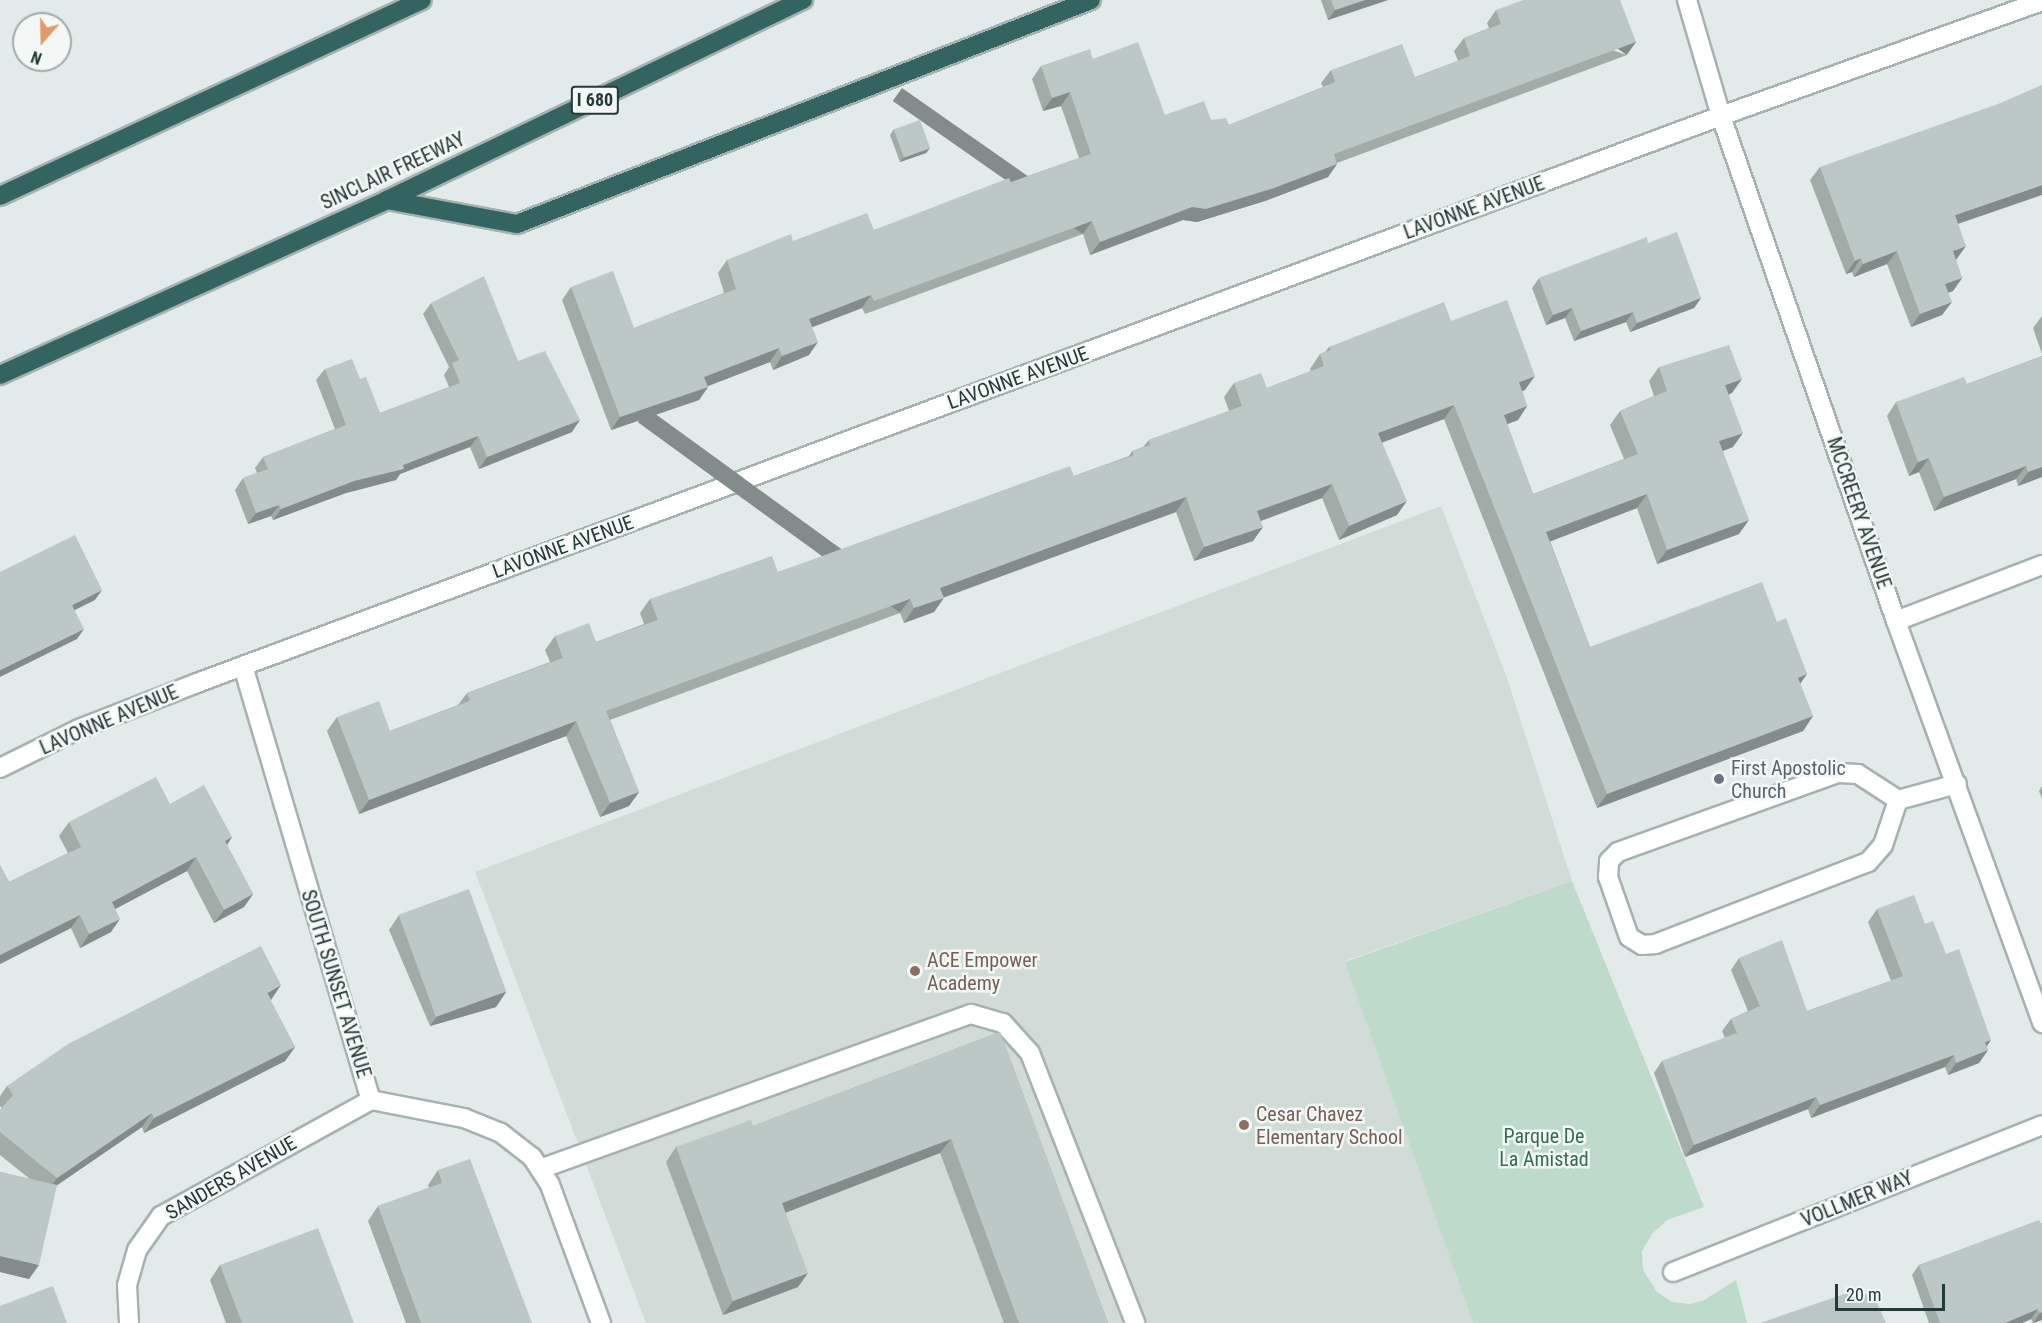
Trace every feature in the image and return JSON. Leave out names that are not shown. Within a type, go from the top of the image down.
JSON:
[{"type":"highway","points":[[0,196],[422,0]]},
{"type":"highway","name":"SINCLAIR FREEWAY","points":[[0,375],[387,200],[802,0]]},
{"type":"highway","points":[[387,200],[517,224],[1090,0]]},
{"type":"street","name":"MCCREERY AVENUE","points":[[1687,0],[1721,116],[1896,621],[2042,1023]]},
{"type":"street","name":"LAVONNE AVENUE","points":[[0,768],[79,729],[243,666],[1721,116],[2042,0]]},
{"type":"street","points":[[1896,621],[2042,565]]},
{"type":"street","name":"SOUTH SUNSET AVENUE","points":[[243,666],[371,1100],[464,1118],[501,1133],[532,1157],[550,1185],[601,1323]]},
{"type":"street","points":[[1898,800],[1883,845],[1868,862],[1656,944],[1642,945],[1629,936],[1623,926],[1608,877],[1609,861],[1618,852],[1838,773],[1858,774],[1898,800],[1957,784]]},
{"type":"street","points":[[540,1169],[971,1014],[1003,1023],[1030,1053],[1135,1323]]},
{"type":"street","name":"SANDERS AVENUE","points":[[129,1323],[127,1285],[137,1250],[161,1216],[371,1100]]},
{"type":"street","name":"VOLLMER WAY","points":[[1673,1272],[2042,1125]]},
{"type":"shaded area","name":"ACE Empower Academy","points":[[1441,506],[1507,678],[1572,881],[1345,961],[1473,1323],[646,1323],[475,872]]},
{"type":"green space","name":"Parque De La Amistad","points":[[1572,881],[1704,1207],[1667,1220],[1652,1234],[1642,1251],[1643,1270],[1657,1292],[1672,1302],[1690,1304],[1704,1300],[1736,1280],[1747,1323],[1473,1323],[1345,962]]},
{"type":"building","points":[[1331,0],[1365,0],[1335,10]]},
{"type":"building","points":[[1523,0],[1620,0],[1636,42],[1334,154],[1337,164],[1274,188],[1206,209],[1192,207],[1100,242],[1092,221],[874,301],[871,295],[809,319],[818,342],[782,356],[779,348],[704,377],[708,387],[620,417],[571,287],[613,271],[634,328],[736,289],[727,260],[791,234],[793,241],[867,213],[874,230],[1009,178],[1011,182],[1091,154],[1070,92],[1052,98],[1041,66],[1090,49],[1093,59],[1138,42],[1165,115],[1204,101],[1211,120],[1226,118],[1229,125],[1335,82],[1331,70],[1402,44],[1415,77],[1470,56],[1464,38],[1501,24],[1496,10]]},
{"type":"building","points":[[2042,85],[2042,185],[1955,215],[1966,246],[1953,251],[1962,278],[1945,284],[1952,302],[1920,314],[1897,251],[1863,264],[1861,258],[1855,261],[1820,167],[1998,104]]},
{"type":"building","points":[[920,120],[930,148],[904,158],[894,130]]},
{"type":"building","points":[[1677,232],[1701,298],[1637,323],[1633,312],[1581,331],[1572,308],[1553,315],[1539,278],[1647,237],[1648,243]]},
{"type":"building","points":[[484,276],[518,361],[545,351],[580,420],[487,457],[478,436],[403,465],[404,469],[354,481],[281,509],[279,505],[256,513],[243,478],[268,469],[263,457],[346,425],[325,369],[352,359],[360,379],[366,377],[380,413],[460,383],[452,363],[459,360],[431,303]]},
{"type":"building","points":[[1507,300],[1535,376],[1519,382],[1527,406],[1504,415],[1533,494],[1638,454],[1620,411],[1667,391],[1659,367],[1729,345],[1742,379],[1725,385],[1743,433],[1719,441],[1749,520],[1667,550],[1647,494],[1546,532],[1590,647],[1762,582],[1777,622],[1786,618],[1807,674],[1798,678],[1813,716],[1607,794],[1454,405],[1378,433],[1407,501],[1349,526],[1332,484],[1257,511],[1263,527],[1204,547],[1186,497],[940,588],[944,598],[914,608],[910,599],[606,711],[639,792],[610,803],[576,721],[369,800],[337,717],[379,701],[390,731],[467,702],[470,700],[467,693],[563,658],[555,636],[589,623],[596,642],[658,620],[650,599],[772,556],[778,572],[1070,466],[1074,476],[1134,455],[1132,451],[1150,445],[1149,440],[1242,406],[1234,383],[1261,373],[1267,388],[1324,366],[1320,354],[1331,350],[1329,347],[1444,302],[1451,321]]},
{"type":"building","points":[[2042,356],[2042,467],[2028,472],[2026,466],[1944,497],[1929,458],[1918,462],[1896,402],[1964,377],[1967,384]]},
{"type":"building","points":[[75,535],[102,590],[72,605],[84,629],[0,670],[0,572]]},
{"type":"building","points":[[156,777],[170,804],[204,785],[232,837],[225,841],[253,894],[224,910],[196,857],[112,902],[120,919],[89,934],[80,915],[0,955],[0,865],[9,882],[81,847],[69,822]]},
{"type":"building","points":[[469,889],[506,991],[436,1017],[399,915]]},
{"type":"building","points":[[1914,895],[1925,924],[1933,921],[1946,954],[1959,949],[1991,1040],[1985,1042],[1988,1050],[1956,1063],[1954,1055],[1820,1105],[1816,1097],[1694,1145],[1662,1061],[1737,1033],[1731,1019],[1760,1006],[1739,958],[1782,940],[1807,1011],[1903,976],[1877,909]]},
{"type":"building","points":[[261,946],[281,985],[267,993],[295,1047],[154,1118],[152,1113],[57,1178],[0,1132],[0,1110],[13,1095],[7,1086],[68,1044]]},
{"type":"building","points":[[1000,1032],[1108,1323],[1019,1323],[951,1139],[782,1203],[808,1273],[733,1301],[676,1147],[751,1120],[753,1126]]},
{"type":"building","points":[[470,1159],[532,1323],[421,1323],[378,1206],[442,1183],[438,1170]]},
{"type":"building","points":[[0,1172],[57,1185],[39,1265],[0,1256]]},
{"type":"building","points":[[2039,1220],[2042,1223],[2042,1312],[2040,1313],[2038,1309],[2005,1323],[1940,1323],[1919,1265]]},
{"type":"building","points":[[318,1228],[354,1323],[242,1323],[220,1265]]},
{"type":"building","points":[[53,1286],[67,1323],[0,1323],[0,1306]]},
{"type":"building","points":[[1862,1288],[1865,1295],[1872,1292],[1886,1323],[1760,1323]]},
{"type":"place","name":"First Apostolic Church","points":[[1719,779]]},
{"type":"place","name":"ACE Empower Academy","points":[[915,971]]},
{"type":"place","name":"Cesar Chavez Elementary School","points":[[1244,1125]]}]
